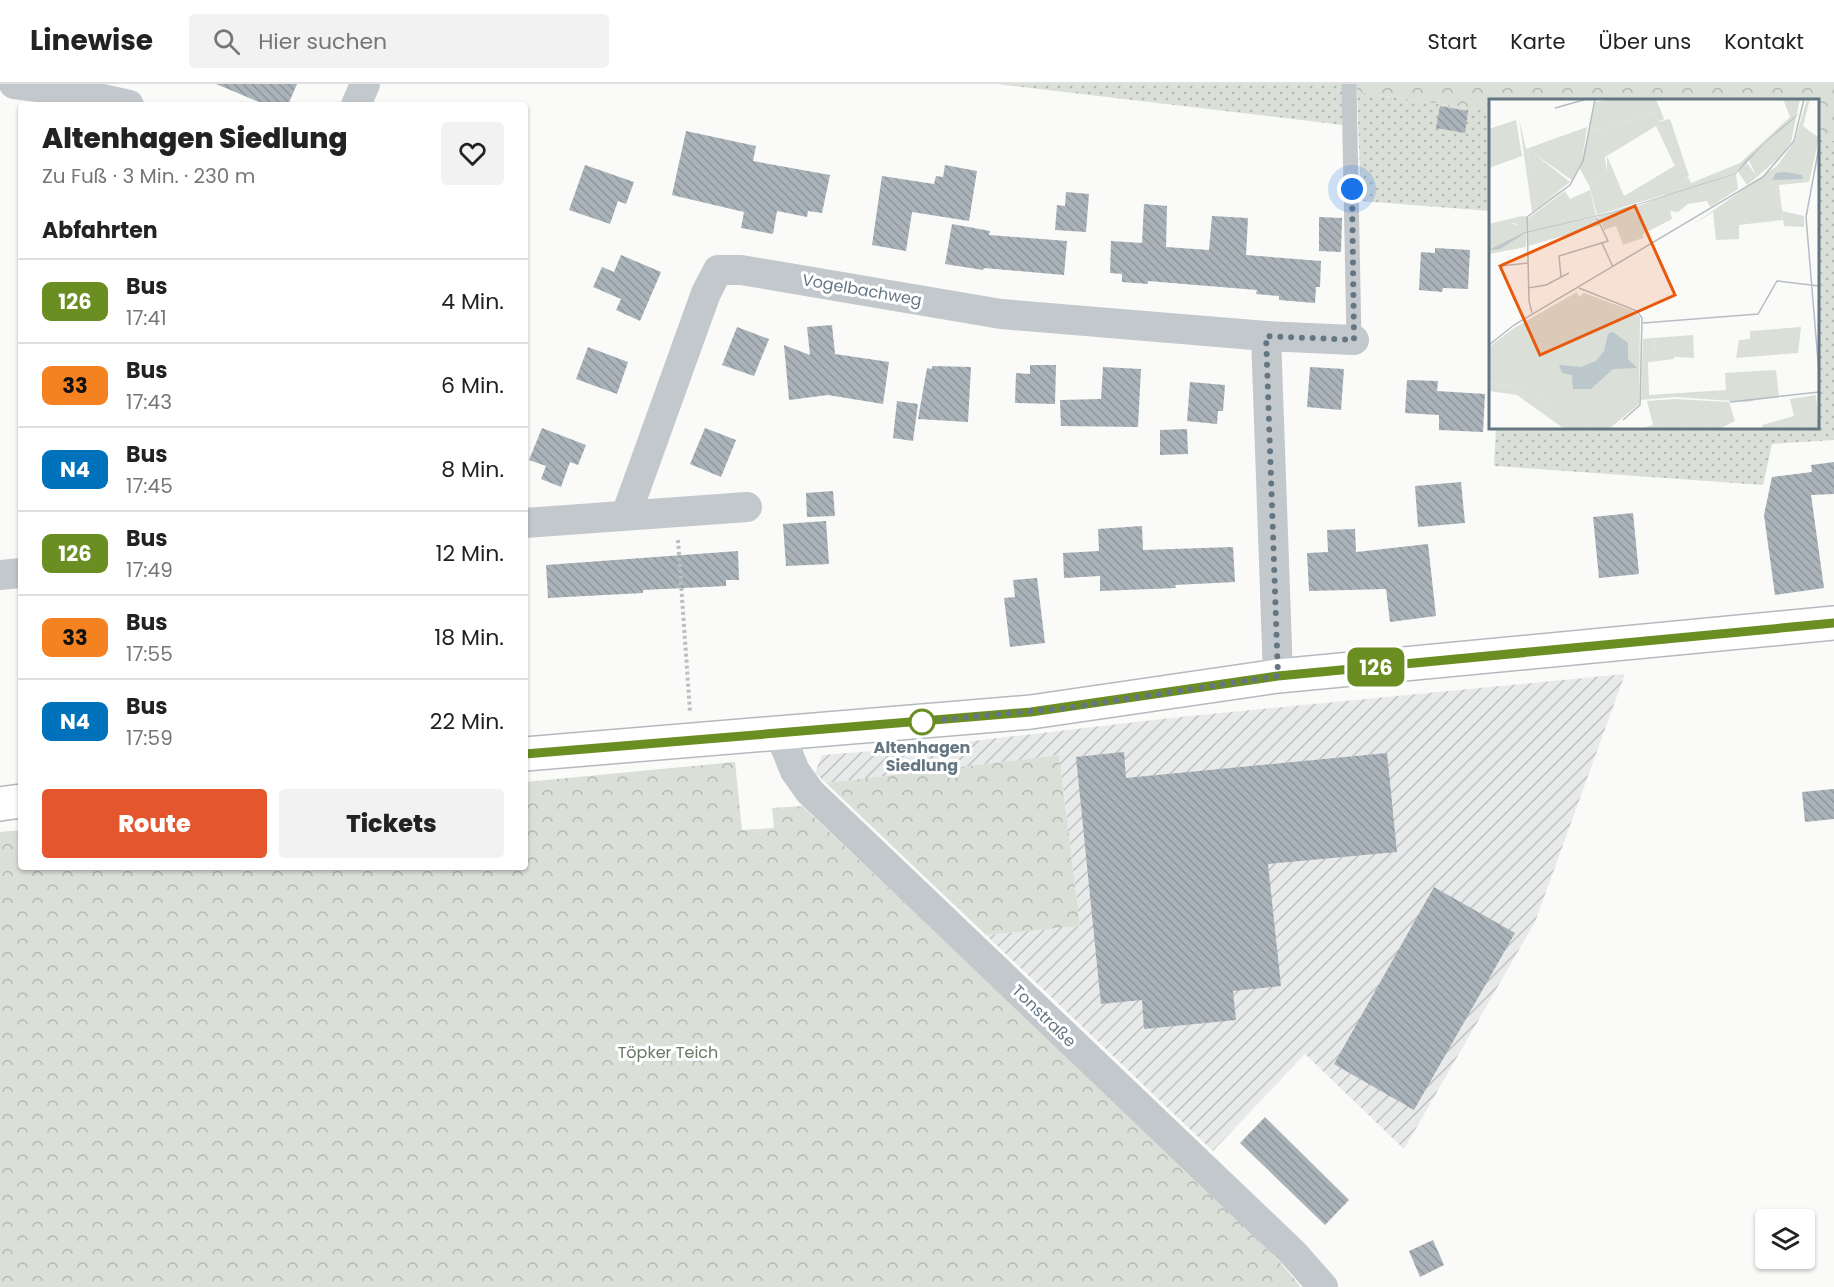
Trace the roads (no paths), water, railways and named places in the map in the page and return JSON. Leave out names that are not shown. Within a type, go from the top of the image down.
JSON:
[{"type":"main road","points":[[528,754],[1031,712],[1278,676],[1834,623]]},
{"type":"main road","points":[[0,804],[18,801]]},
{"type":"street","points":[[14,84],[63,90],[116,102]]},
{"type":"street","points":[[357,102],[365,84]]},
{"type":"street","name":"Vogelbachweg","points":[[626,514],[706,293],[718,270],[741,270],[1001,314],[1266,336],[1354,340]]},
{"type":"street","points":[[1266,336],[1278,676]]},
{"type":"street","points":[[528,523],[747,507]]},
{"type":"street","points":[[0,576],[18,573]]},
{"type":"street","name":"Tonstraße","points":[[780,734],[795,771],[810,792],[1284,1245],[1323,1287]]},
{"type":"lane","points":[[1349,84],[1354,340]]},
{"type":"place","name":"Altenhagen Siedlung","points":[[922,722]]},
{"type":"park label","name":"Töpker Teich","points":[[668,1052]]}]
